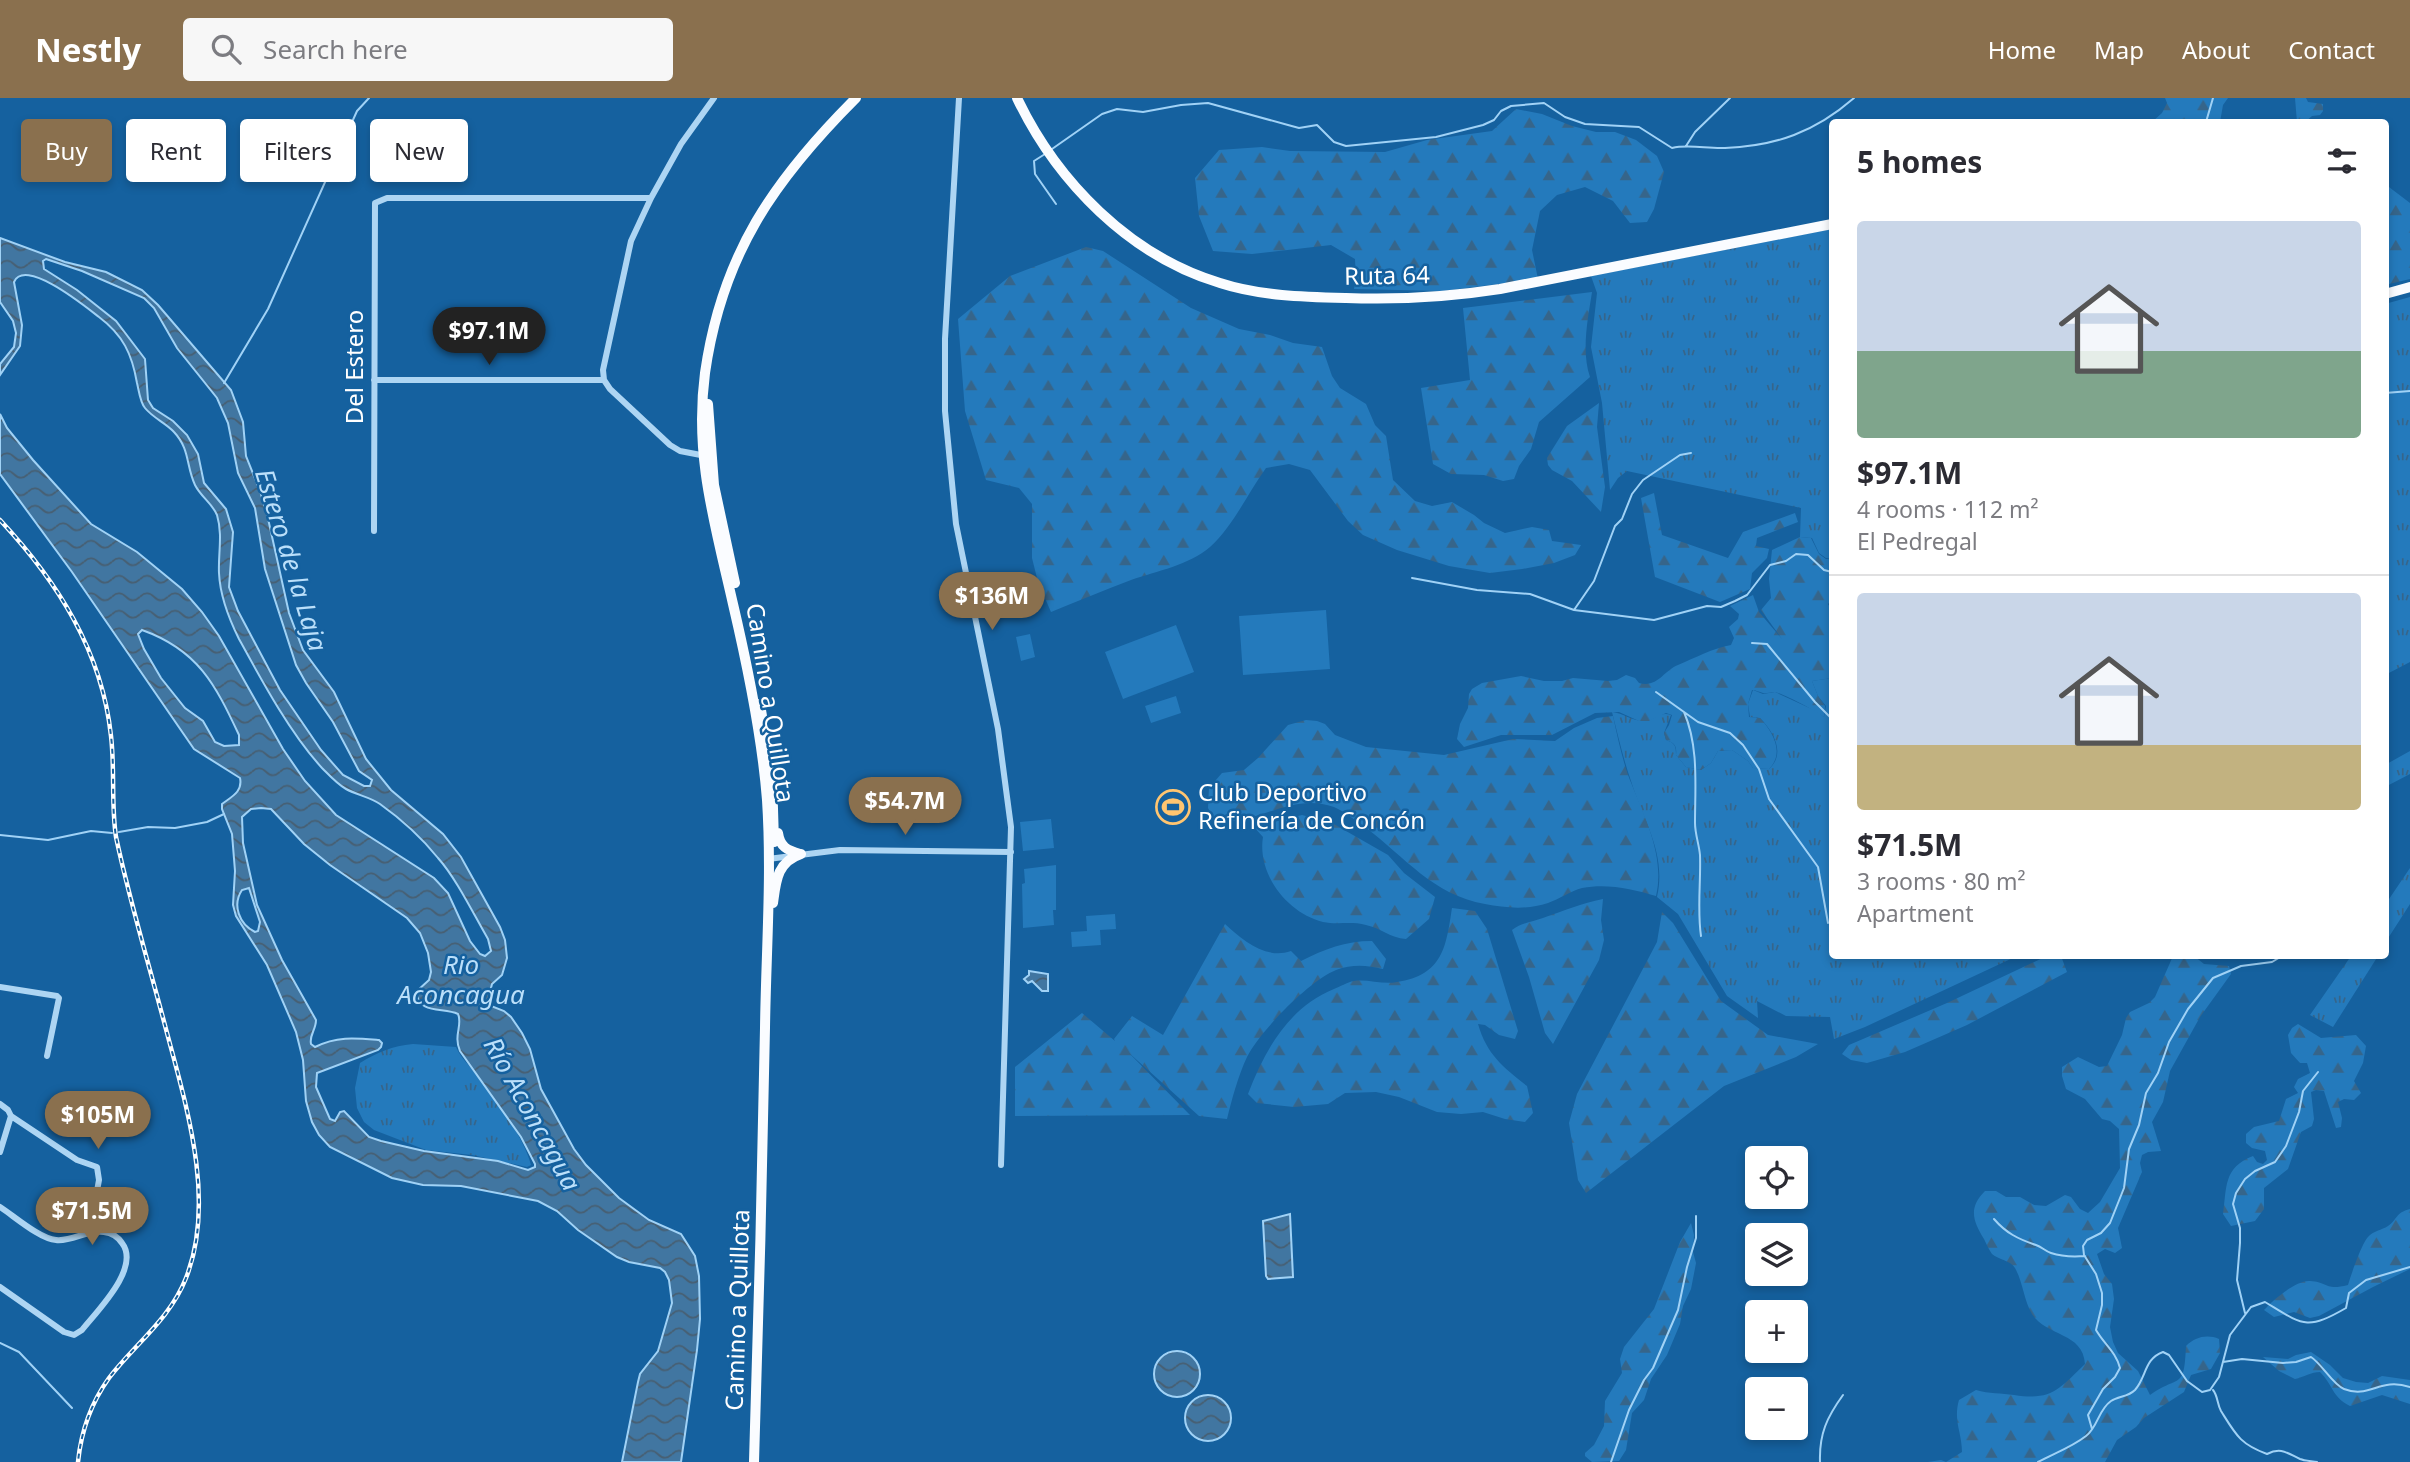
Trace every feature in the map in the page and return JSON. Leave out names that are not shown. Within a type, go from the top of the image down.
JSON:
[{"type":"main road","name":"Camino a Quillota","points":[[763,1159],[773,903],[767,801],[760,743],[736,616],[709,500],[702,398],[712,341],[732,271],[749,233],[797,160],[856,98]]},
{"type":"main road","name":"Ruta 64","points":[[1017,98],[1054,160],[1076,188],[1105,217],[1134,240],[1179,267],[1220,284],[1252,291],[1365,299],[1451,296],[1500,289],[1829,225]]},
{"type":"main road","points":[[2389,293],[2410,287]]},
{"type":"main road","name":"Camino a Quillota","points":[[706,456],[763,721],[775,813],[771,859],[754,1462]]},
{"type":"main road","points":[[775,813],[782,845],[801,854]]},
{"type":"main road","points":[[773,903],[780,870],[788,860],[801,854]]},
{"type":"street","points":[[706,456],[680,451],[670,445],[610,389],[604,380],[603,370],[629,248],[651,198],[689,132],[714,98]]},
{"type":"street","points":[[959,98],[945,339],[947,447],[961,557],[998,729],[1012,852],[1001,1165]]},
{"type":"street","name":"Del Estero","points":[[374,531],[375,203],[387,198],[651,198]]},
{"type":"street","points":[[374,380],[604,380]]},
{"type":"street","points":[[771,859],[840,850],[1012,852]]},
{"type":"street","points":[[0,987],[59,998],[47,1056]]},
{"type":"street","points":[[0,1104],[11,1116],[77,1160],[97,1167],[97,1191],[69,1202]]},
{"type":"street","points":[[0,1152],[11,1116]]},
{"type":"street","points":[[0,1207],[55,1240],[99,1231],[112,1234],[122,1242],[128,1258],[124,1275],[82,1330],[74,1335],[64,1332],[0,1287]]},
{"type":"green space","points":[[2165,98],[2228,98],[2223,105],[2221,119],[2155,119],[2167,103]]},
{"type":"green space","points":[[2295,98],[2306,98],[2308,102],[2323,104],[2320,115],[2297,119]]},
{"type":"green space","points":[[1516,109],[1542,114],[1596,132],[1615,132],[1636,140],[1657,156],[1664,172],[1654,209],[1647,222],[1630,223],[1613,201],[1585,187],[1557,195],[1540,211],[1532,250],[1538,279],[1442,291],[1354,289],[1355,259],[1331,245],[1252,254],[1213,251],[1199,216],[1195,178],[1219,150],[1262,147],[1290,151],[1385,152],[1427,140],[1492,131]]},
{"type":"green space","points":[[2389,187],[2410,203],[2410,279],[2389,284]]},
{"type":"green space","points":[[1829,230],[1829,558],[1819,553],[1812,538],[1800,537],[1801,508],[1627,471],[1610,490],[1602,403],[1591,347],[1597,293],[1591,276]]},
{"type":"green space","points":[[1086,247],[1103,251],[1191,308],[1239,329],[1293,343],[1322,347],[1332,376],[1340,388],[1366,404],[1375,425],[1386,436],[1393,480],[1415,501],[1432,506],[1452,502],[1505,533],[1532,527],[1549,530],[1552,541],[1581,545],[1575,555],[1554,563],[1490,573],[1449,566],[1397,550],[1363,535],[1348,521],[1310,470],[1289,464],[1266,468],[1226,529],[1202,553],[1183,563],[1131,580],[1051,612],[1038,582],[1032,558],[1032,504],[1019,488],[986,480],[965,411],[958,319],[1010,276]]},
{"type":"green space","points":[[1592,292],[1586,346],[1590,377],[1539,422],[1531,449],[1514,479],[1503,481],[1484,475],[1451,474],[1433,464],[1421,388],[1470,380],[1463,308]]},
{"type":"green space","points":[[2410,297],[2410,662],[2389,673],[2389,303]]},
{"type":"green space","points":[[1599,403],[1597,427],[1605,487],[1601,512],[1572,481],[1552,470],[1547,458],[1567,426]]},
{"type":"green space","points":[[1654,493],[1662,535],[1728,558],[1743,532],[1795,513],[1798,522],[1757,538],[1756,546],[1769,549],[1767,558],[1752,573],[1750,589],[1720,602],[1655,577],[1641,498]]},
{"type":"green space","points":[[1800,537],[1811,538],[1819,554],[1829,558],[1829,678],[1812,681],[1825,706],[1824,717],[1778,693],[1752,690],[1748,704],[1749,717],[1760,718],[1769,730],[1777,750],[1774,763],[1769,769],[1753,768],[1732,750],[1718,751],[1711,763],[1701,770],[1686,767],[1676,755],[1675,745],[1666,740],[1664,733],[1672,715],[1666,713],[1649,721],[1639,721],[1619,712],[1595,713],[1552,735],[1501,735],[1464,747],[1457,739],[1460,724],[1468,708],[1469,694],[1482,683],[1521,676],[1544,681],[1573,678],[1608,681],[1626,675],[1635,678],[1639,683],[1651,683],[1678,665],[1731,645],[1734,638],[1729,627],[1738,619],[1739,614],[1730,606],[1753,595],[1759,612],[1782,639],[1761,610],[1771,598],[1769,579],[1772,550]]},
{"type":"green space","points":[[1326,610],[1330,669],[1243,675],[1239,616]]},
{"type":"green space","points":[[1176,625],[1194,672],[1123,699],[1105,652]]},
{"type":"green space","points":[[1030,634],[1035,657],[1021,661],[1016,637]]},
{"type":"green space","points":[[1829,678],[1829,959],[2011,959],[1834,1039],[1830,1017],[1786,1016],[1757,1001],[1758,1018],[1727,996],[1678,914],[1657,897],[1659,866],[1656,852],[1628,772],[1612,712],[1641,721],[1664,714],[1671,715],[1664,733],[1666,740],[1674,745],[1676,755],[1686,767],[1701,770],[1711,763],[1718,751],[1732,750],[1753,768],[1769,769],[1777,757],[1776,743],[1760,718],[1750,717],[1748,704],[1753,690],[1763,694],[1775,692],[1824,717],[1826,706],[1812,681]]},
{"type":"green space","points":[[1176,696],[1181,713],[1151,723],[1145,706]]},
{"type":"green space","points":[[1613,716],[1626,769],[1653,839],[1658,868],[1656,896],[1601,886],[1582,888],[1532,907],[1485,904],[1435,884],[1365,827],[1334,807],[1296,804],[1230,821],[1214,820],[1208,808],[1209,788],[1222,773],[1244,770],[1288,725],[1306,720],[1325,724],[1335,735],[1366,747],[1444,755],[1513,739],[1555,741],[1574,728],[1597,718]]},
{"type":"green space","points":[[2410,751],[2410,774],[2389,785],[2389,763]]},
{"type":"green space","points":[[1302,815],[1332,823],[1388,855],[1404,873],[1435,897],[1429,919],[1406,939],[1371,926],[1323,922],[1298,910],[1287,901],[1270,878],[1262,851],[1263,837],[1254,827]]},
{"type":"green space","points":[[1051,819],[1054,848],[1023,851],[1020,822]]},
{"type":"green space","points":[[1056,865],[1054,925],[1023,928],[1024,869]]},
{"type":"green space","points":[[2410,868],[2410,904],[2389,937],[2389,899]]},
{"type":"green space","points":[[1603,899],[1601,920],[1604,940],[1599,960],[1553,1044],[1545,1033],[1512,930],[1523,924]]},
{"type":"green space","points":[[1452,908],[1475,911],[1487,929],[1518,1031],[1515,1039],[1499,1035],[1485,1025],[1478,1024],[1486,1044],[1497,1060],[1527,1086],[1533,1113],[1525,1122],[1483,1112],[1437,1112],[1399,1097],[1376,1092],[1345,1093],[1328,1104],[1294,1107],[1257,1103],[1248,1094],[1262,1062],[1280,1032],[1304,1007],[1318,997],[1346,983],[1392,983],[1412,978],[1433,966],[1444,947]]},
{"type":"green space","points":[[1662,912],[1673,923],[1721,1001],[1768,1035],[1818,1044],[1796,1057],[1724,1086],[1586,1193],[1578,1180],[1569,1123],[1577,1094],[1657,942]]},
{"type":"green space","points":[[1115,914],[1116,929],[1100,930],[1101,945],[1072,947],[1071,932],[1087,931],[1086,916]]},
{"type":"green space","points":[[1225,924],[1255,947],[1273,953],[1291,951],[1301,961],[1335,946],[1372,941],[1386,959],[1383,969],[1360,966],[1336,970],[1286,1008],[1253,1046],[1247,1057],[1227,1119],[1199,1116],[1128,1052],[1190,1115],[1015,1116],[1015,1067],[1082,1013],[1115,1041],[1132,1016],[1163,1035]]},
{"type":"green space","points":[[2041,959],[2062,959],[2067,972],[1967,1025],[1905,1052],[1867,1063],[1851,1060],[1842,1054],[1849,1045]]},
{"type":"green space","points":[[2172,959],[2198,959],[2204,964],[2229,966],[2231,974],[2200,1017],[2170,1071],[2163,1102],[2152,1122],[2161,1151],[2142,1155],[2142,1172],[2118,1228],[2122,1248],[2115,1253],[2105,1249],[2097,1254],[2104,1274],[2112,1284],[2114,1299],[2110,1327],[2113,1342],[2118,1353],[2138,1371],[2150,1395],[2182,1376],[2186,1346],[2193,1340],[2206,1337],[2219,1339],[2220,1353],[2211,1369],[2191,1375],[2184,1392],[2144,1418],[2117,1440],[2105,1462],[1946,1462],[1962,1452],[1957,1420],[1959,1400],[1976,1390],[2027,1396],[2046,1394],[2061,1386],[2085,1364],[2078,1346],[2046,1327],[2032,1314],[2015,1268],[1992,1254],[1975,1220],[1974,1209],[1985,1191],[1996,1191],[2006,1197],[2020,1197],[2034,1205],[2046,1206],[2065,1195],[2071,1197],[2080,1209],[2088,1213],[2100,1202],[2120,1168],[2119,1129],[2110,1121],[2102,1119],[2085,1099],[2066,1089],[2062,1067],[2078,1057],[2099,1067],[2107,1066],[2122,1035],[2126,1018],[2130,1012],[2155,997]]},
{"type":"green space","points":[[2349,959],[2376,959],[2333,1027],[2310,1015]]},
{"type":"green space","points":[[2298,1024],[2321,1038],[2356,1035],[2366,1046],[2363,1063],[2354,1081],[2361,1093],[2354,1100],[2344,1099],[2338,1102],[2342,1118],[2341,1127],[2336,1128],[2324,1091],[2311,1092],[2314,1119],[2312,1126],[2301,1132],[2288,1169],[2264,1188],[2264,1209],[2255,1221],[2231,1226],[2223,1214],[2226,1187],[2231,1173],[2236,1166],[2253,1156],[2257,1162],[2263,1164],[2267,1160],[2265,1151],[2252,1148],[2246,1143],[2246,1134],[2254,1127],[2279,1121],[2286,1099],[2298,1093],[2294,1087],[2298,1079],[2310,1073],[2307,1063],[2300,1063],[2291,1053],[2288,1035]]},
{"type":"green space","points":[[413,1044],[456,1047],[508,1118],[531,1165],[527,1167],[472,1155],[426,1150],[374,1130],[364,1122],[357,1108],[355,1088],[360,1063],[385,1050]]},
{"type":"green space","points":[[2410,1209],[2410,1269],[2319,1316],[2310,1318],[2294,1312],[2274,1317],[2264,1310],[2285,1291],[2304,1282],[2316,1282],[2331,1287],[2348,1285],[2368,1237]]},
{"type":"green space","points":[[1691,1223],[1696,1263],[1680,1324],[1667,1355],[1651,1379],[1644,1400],[1632,1413],[1626,1450],[1619,1461],[1592,1462],[1585,1453],[1594,1445],[1604,1426],[1605,1401],[1622,1373],[1620,1359],[1624,1347],[1654,1309],[1680,1242]]},
{"type":"green space","points":[[2311,1352],[2343,1378],[2356,1382],[2368,1383],[2382,1376],[2410,1380],[2410,1404],[2382,1395],[2350,1406],[2336,1395],[2320,1372],[2295,1379],[2279,1371],[2263,1357],[2288,1359]]},
{"type":"water","points":[[0,238],[65,262],[106,272],[142,290],[158,305],[231,390],[243,422],[246,456],[267,514],[289,613],[303,650],[334,692],[366,759],[391,790],[443,834],[461,857],[500,927],[507,958],[502,975],[492,984],[488,1000],[491,1006],[511,1017],[522,1033],[530,1049],[541,1089],[574,1149],[586,1165],[619,1198],[649,1220],[681,1234],[695,1256],[699,1276],[700,1319],[681,1462],[622,1462],[640,1374],[658,1351],[672,1303],[669,1280],[665,1272],[660,1268],[617,1257],[578,1230],[557,1211],[538,1201],[461,1186],[423,1185],[392,1178],[330,1147],[319,1135],[306,1101],[303,1060],[296,1032],[267,965],[236,916],[233,905],[235,871],[232,834],[222,804],[238,791],[240,778],[194,749],[72,572],[0,474],[0,414],[7,428],[33,460],[91,524],[137,552],[182,589],[202,612],[219,636],[283,749],[305,781],[336,815],[434,878],[448,893],[470,941],[480,954],[485,956],[491,951],[488,939],[458,886],[432,851],[411,829],[380,804],[346,789],[333,779],[310,754],[277,706],[239,639],[226,607],[220,582],[217,515],[195,485],[179,438],[143,406],[132,363],[120,338],[99,317],[56,286],[42,279],[20,276],[14,282],[22,325],[20,346],[0,375],[0,364],[14,347],[16,333],[13,321],[0,302]],"holes":[[[46,259],[82,271],[144,298],[154,308],[177,348],[217,398],[228,423],[238,473],[255,508],[265,569],[296,665],[333,722],[359,771],[372,780],[370,786],[364,786],[343,775],[321,750],[280,690],[238,611],[229,587],[233,532],[226,509],[204,483],[198,454],[187,435],[173,421],[153,408],[148,400],[145,359],[116,321],[77,290],[44,269],[43,261]],[[142,630],[161,638],[191,659],[202,671],[222,700],[239,735],[239,745],[224,746],[215,742],[203,721],[185,708],[161,678],[138,634]],[[251,809],[271,809],[304,844],[407,918],[420,933],[428,953],[431,972],[429,980],[416,992],[418,999],[427,1007],[458,1014],[457,1040],[460,1051],[521,1137],[535,1167],[528,1170],[498,1161],[424,1151],[381,1141],[369,1137],[344,1111],[340,1112],[335,1121],[330,1119],[316,1087],[317,1073],[378,1050],[382,1043],[379,1040],[354,1038],[339,1039],[315,1047],[311,1044],[316,1020],[282,960],[257,905],[243,843],[242,817]],[[249,888],[260,922],[258,931],[249,929],[239,914],[238,902],[242,890]]]},
{"type":"water","points":[[1029,971],[1048,974],[1048,991],[1042,991],[1032,981],[1028,983],[1024,979],[1029,975]]},
{"type":"water","points":[[1290,1214],[1293,1277],[1268,1279],[1263,1221]]},
{"type":"water","points":[[1177,1351],[1193,1358],[1200,1374],[1193,1390],[1177,1397],[1161,1390],[1154,1374],[1161,1358]]},
{"type":"water","points":[[1208,1395],[1224,1402],[1231,1418],[1224,1434],[1208,1441],[1192,1434],[1185,1418],[1192,1402]]},
{"type":"waterway","name":"Estero de la Laja","points":[[224,383],[268,309],[357,111],[369,98]]},
{"type":"waterway","points":[[1686,146],[1695,132],[1730,98]]},
{"type":"waterway","points":[[1052,149],[1102,114],[1117,109],[1143,112],[1208,103],[1299,128],[1317,125],[1334,142],[1346,146],[1436,137],[1483,125],[1511,106],[1544,103],[1565,117],[1585,124],[1639,127],[1672,148],[1744,147],[1794,135],[1825,120],[1854,98]]},
{"type":"waterway","points":[[2207,119],[2213,98]]},
{"type":"waterway","points":[[1045,154],[1034,161],[1035,174],[1056,204]]},
{"type":"waterway","points":[[2389,393],[2410,391]]},
{"type":"waterway","points":[[1574,610],[1594,581],[1615,526],[1622,519],[1632,494],[1643,480],[1680,455],[1691,453]]},
{"type":"waterway","points":[[1412,578],[1477,590],[1530,594],[1574,610],[1654,620],[1707,606],[1721,607],[1735,601],[1747,595],[1770,565],[1786,561],[1796,554],[1808,555],[1829,571]]},
{"type":"waterway","points":[[1752,643],[1767,644],[1829,716]]},
{"type":"waterway","points":[[1656,692],[1698,722],[1730,733],[1743,745],[1759,769],[1769,799],[1818,867],[1828,923]]},
{"type":"waterway","points":[[1684,712],[1694,753],[1701,936]]},
{"type":"waterway","points":[[119,832],[148,827],[175,828],[207,822],[224,814]]},
{"type":"waterway","points":[[0,835],[48,840],[91,831],[112,833]]},
{"type":"waterway","points":[[2092,1429],[2088,1415],[2103,1389],[2120,1368],[2096,1330],[2102,1293],[2096,1274],[2084,1255],[2083,1246],[2110,1223],[2124,1188],[2129,1149],[2139,1125],[2146,1093],[2158,1073],[2169,1042],[2188,1009],[2213,978],[2241,966],[2277,959]]},
{"type":"waterway","points":[[2245,1313],[2237,1280],[2240,1228],[2233,1204],[2236,1193],[2245,1179],[2255,1171],[2275,1162],[2286,1146],[2299,1112],[2303,1091],[2318,1072]]},
{"type":"waterway","points":[[1611,1462],[1629,1410],[1653,1368],[1678,1310],[1696,1238],[1696,1216]]},
{"type":"waterway","points":[[1994,1219],[2013,1235],[2049,1252],[2072,1257],[2085,1256]]},
{"type":"waterway","points":[[2038,1462],[2086,1436],[2107,1405],[2135,1390],[2149,1363],[2157,1355],[2163,1352],[2169,1355],[2187,1381],[2202,1392],[2210,1390],[2219,1377],[2230,1335],[2251,1307],[2265,1302],[2297,1320],[2322,1320],[2346,1308],[2349,1293],[2366,1280],[2410,1267]]},
{"type":"waterway","points":[[0,1343],[19,1352],[72,1408]]},
{"type":"waterway","points":[[2223,1362],[2242,1359],[2283,1363],[2311,1357],[2344,1389],[2361,1392],[2390,1384],[2410,1387]]},
{"type":"waterway","points":[[2213,1390],[2221,1411],[2235,1433],[2245,1442],[2267,1454],[2280,1451],[2302,1460],[2317,1462]]},
{"type":"waterway","points":[[1820,1462],[1825,1426],[1843,1395]]},
{"type":"railway","points":[[0,520],[21,543],[58,593],[74,619],[98,675],[111,736],[116,837],[183,1092],[198,1187],[195,1249],[186,1278],[171,1306],[109,1378],[97,1397],[88,1418],[78,1462]]},
{"type":"place","name":"Club Deportivo Refinería de Concón","points":[[1173,807]]},
{"type":"water label","name":"Rio Aconcagua","points":[[461,980]]},
{"type":"water label","name":"Río Aconcagua","points":[[532,1114]]}]
